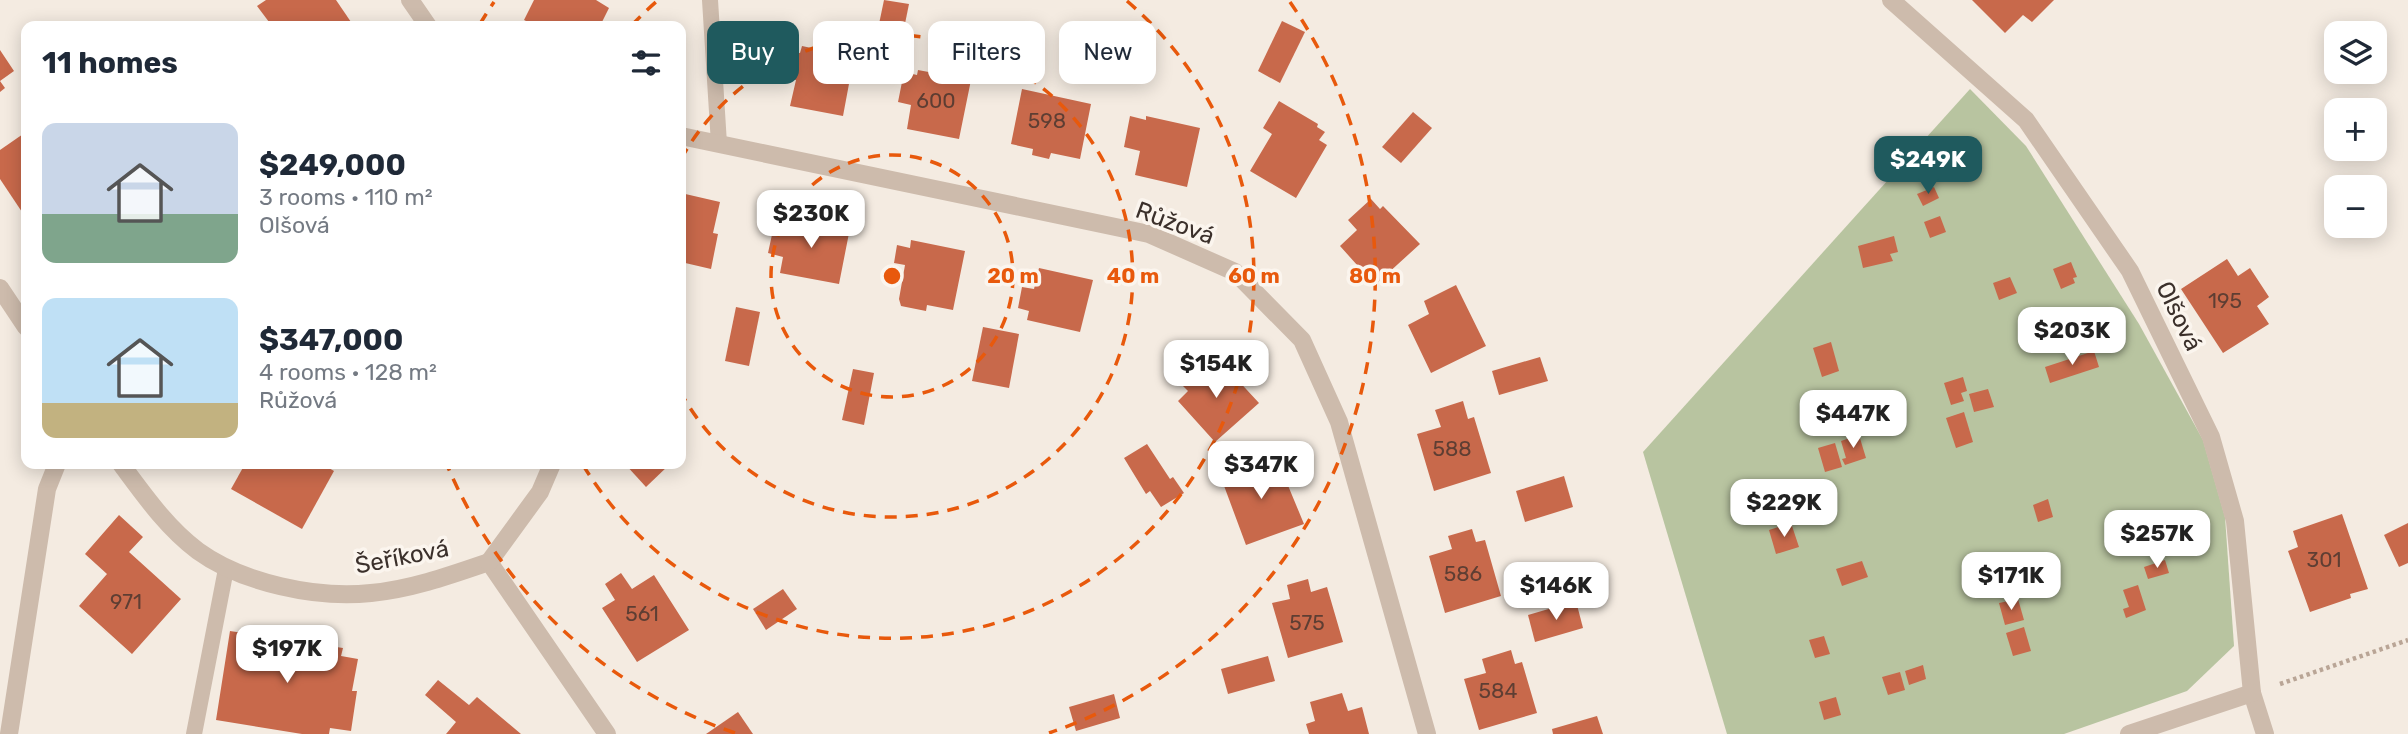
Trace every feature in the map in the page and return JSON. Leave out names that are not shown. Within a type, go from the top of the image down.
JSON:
[{"type":"street","points":[[410,0],[425,21]]},
{"type":"street","name":"Olšová","points":[[1891,0],[2026,120],[2130,271],[2211,437],[2235,521],[2252,693],[2265,734]]},
{"type":"street","name":"Růžová","points":[[686,137],[1149,234],[1235,272],[1302,340],[1339,422],[1427,734]]},
{"type":"street","points":[[0,288],[21,320]]},
{"type":"street","points":[[9,734],[47,489],[55,469]]},
{"type":"street","name":"Šeříková","points":[[125,469],[172,528],[197,550],[226,569],[269,583],[304,589],[370,593],[434,581],[489,562]]},
{"type":"street","points":[[550,469],[540,492],[489,562],[607,734]]},
{"type":"street","points":[[2129,734],[2252,693]]},
{"type":"lane","points":[[710,0],[719,145]]},
{"type":"lane","points":[[194,734],[226,569]]},
{"type":"path","points":[[2252,693],[2408,640]]},
{"type":"green space","points":[[1970,89],[2026,146],[2139,324],[2203,440],[2225,517],[2234,646],[2187,691],[2064,734],[1727,734],[1643,452]]},
{"type":"building","points":[[266,0],[336,0],[350,21],[268,21],[257,6]]},
{"type":"building","points":[[534,0],[596,0],[609,8],[602,21],[524,20]]},
{"type":"building","points":[[884,0],[909,4],[906,21],[880,21]]},
{"type":"building","points":[[1972,0],[2054,0],[2032,22],[2023,15],[2005,33]]},
{"type":"building","points":[[1282,21],[1305,32],[1280,83],[1258,71]]},
{"type":"building","points":[[802,46],[813,48],[813,84],[849,84],[843,116],[790,106],[795,84],[799,84]]},
{"type":"building","points":[[0,50],[14,71],[0,81]]},
{"type":"building","points":[[918,70],[928,72],[928,84],[970,84],[959,139],[907,129],[911,105],[898,102],[902,84],[914,84],[914,74],[917,75]]},
{"type":"building","points":[[1022,89],[1091,104],[1080,159],[1051,153],[1049,159],[1032,155],[1033,149],[1011,144]]},
{"type":"building","points":[[1279,101],[1318,124],[1317,127],[1325,132],[1319,140],[1327,145],[1296,198],[1250,171],[1272,134],[1263,128]]},
{"type":"building","points":[[1413,112],[1432,128],[1401,163],[1382,147]]},
{"type":"building","points":[[1130,116],[1146,120],[1146,116],[1200,128],[1187,187],[1135,175],[1140,151],[1124,147]]},
{"type":"building","points":[[21,135],[21,210],[0,179],[0,150]]},
{"type":"building","points":[[1934,187],[1939,198],[1923,206],[1917,194]]},
{"type":"building","points":[[686,194],[720,202],[713,233],[718,234],[711,269],[686,263]]},
{"type":"building","points":[[1371,199],[1380,209],[1383,206],[1420,244],[1375,285],[1340,246],[1357,230],[1348,220]]},
{"type":"building","points":[[790,216],[850,228],[839,284],[780,273],[783,257],[768,253],[773,230],[787,234]]},
{"type":"building","points":[[1940,216],[1946,232],[1930,238],[1924,222]]},
{"type":"building","points":[[1894,236],[1898,252],[1890,254],[1893,261],[1863,268],[1858,246]]},
{"type":"building","points":[[911,240],[965,251],[953,310],[927,305],[926,311],[901,306],[899,299],[905,265],[894,263],[897,245],[910,248]]},
{"type":"building","points":[[2227,259],[2238,276],[2250,268],[2269,297],[2257,306],[2269,324],[2223,353],[2181,289]]},
{"type":"building","points":[[2071,262],[2077,277],[2073,278],[2075,283],[2061,289],[2053,269]]},
{"type":"building","points":[[1039,268],[1093,280],[1080,332],[1027,320],[1029,311],[1018,308],[1022,287],[1034,289]]},
{"type":"building","points":[[2010,277],[2017,293],[1999,300],[1993,283]]},
{"type":"building","points":[[1456,285],[1486,346],[1431,373],[1408,325],[1429,314],[1424,301]]},
{"type":"building","points":[[736,307],[760,312],[749,366],[725,361]]},
{"type":"building","points":[[983,327],[1019,334],[1009,388],[972,381]]},
{"type":"building","points":[[1831,342],[1839,371],[1822,377],[1813,348]]},
{"type":"building","points":[[2094,351],[2099,367],[2050,383],[2045,367]]},
{"type":"building","points":[[1540,357],[1548,381],[1499,395],[1492,371]]},
{"type":"building","points":[[1221,362],[1259,403],[1215,442],[1178,401],[1188,391],[1180,383],[1197,367],[1205,377]]},
{"type":"building","points":[[853,369],[874,373],[864,425],[842,420]]},
{"type":"building","points":[[1963,377],[1967,391],[1961,393],[1964,401],[1951,405],[1944,383]]},
{"type":"building","points":[[1988,389],[1994,407],[1974,412],[1969,394]]},
{"type":"building","points":[[1463,401],[1468,419],[1474,417],[1491,473],[1434,491],[1417,434],[1441,427],[1435,410]]},
{"type":"building","points":[[1964,412],[1973,442],[1956,448],[1946,418]]},
{"type":"building","points":[[1859,435],[1866,458],[1845,465],[1842,459],[1846,458],[1841,441]]},
{"type":"building","points":[[1835,443],[1842,467],[1825,472],[1818,448]]},
{"type":"building","points":[[1147,444],[1170,479],[1173,477],[1184,493],[1161,507],[1150,491],[1146,494],[1124,458]]},
{"type":"building","points":[[1277,459],[1304,524],[1246,545],[1220,475],[1257,461],[1259,465]]},
{"type":"building","points":[[242,469],[334,471],[302,529],[231,489]]},
{"type":"building","points":[[630,469],[665,469],[646,487]]},
{"type":"building","points":[[1564,476],[1573,507],[1525,522],[1516,491]]},
{"type":"building","points":[[2048,499],[2053,517],[2038,522],[2033,505]]},
{"type":"building","points":[[2342,514],[2368,589],[2310,612],[2288,551],[2298,547],[2293,531]]},
{"type":"building","points":[[119,515],[143,537],[129,552],[181,599],[132,654],[79,606],[107,574],[85,554]]},
{"type":"building","points":[[1791,523],[1799,547],[1776,554],[1769,530]]},
{"type":"building","points":[[2408,523],[2408,563],[2399,567],[2384,535]]},
{"type":"building","points":[[1472,529],[1476,542],[1485,540],[1501,596],[1445,613],[1429,556],[1452,549],[1448,536]]},
{"type":"building","points":[[2165,560],[2169,573],[2148,579],[2144,567]]},
{"type":"building","points":[[1862,561],[1868,577],[1842,586],[1836,569]]},
{"type":"building","points":[[621,573],[632,589],[654,575],[689,630],[637,662],[602,608],[615,600],[605,584]]},
{"type":"building","points":[[1308,579],[1311,592],[1327,587],[1343,642],[1288,658],[1272,603],[1290,599],[1287,585]]},
{"type":"building","points":[[2138,585],[2146,610],[2126,618],[2123,609],[2129,607],[2123,590]]},
{"type":"building","points":[[783,589],[797,609],[766,630],[753,609]]},
{"type":"building","points":[[2018,599],[2024,620],[2005,625],[1999,603]]},
{"type":"building","points":[[1576,601],[1583,628],[1535,642],[1528,615]]},
{"type":"building","points":[[2024,627],[2031,651],[2013,656],[2006,633]]},
{"type":"building","points":[[230,631],[343,648],[341,656],[358,659],[352,691],[357,691],[351,731],[330,728],[329,734],[302,734],[216,720]]},
{"type":"building","points":[[1824,636],[1830,654],[1815,658],[1809,640]]},
{"type":"building","points":[[1511,650],[1515,664],[1522,662],[1537,713],[1479,730],[1464,679],[1486,673],[1482,659]]},
{"type":"building","points":[[1268,656],[1275,681],[1228,694],[1221,669]]},
{"type":"building","points":[[1923,665],[1926,679],[1909,685],[1905,671]]},
{"type":"building","points":[[1900,672],[1905,690],[1888,695],[1882,677]]},
{"type":"building","points":[[438,680],[469,705],[477,697],[521,734],[446,734],[456,722],[425,695]]},
{"type":"building","points":[[1342,693],[1348,711],[1362,707],[1369,734],[1309,734],[1306,724],[1315,721],[1310,702]]},
{"type":"building","points":[[1114,694],[1120,718],[1076,731],[1069,707]]},
{"type":"building","points":[[1836,697],[1841,715],[1824,720],[1819,702]]},
{"type":"building","points":[[738,712],[753,734],[706,734]]},
{"type":"building","points":[[1597,716],[1603,734],[1553,734],[1552,729]]}]
